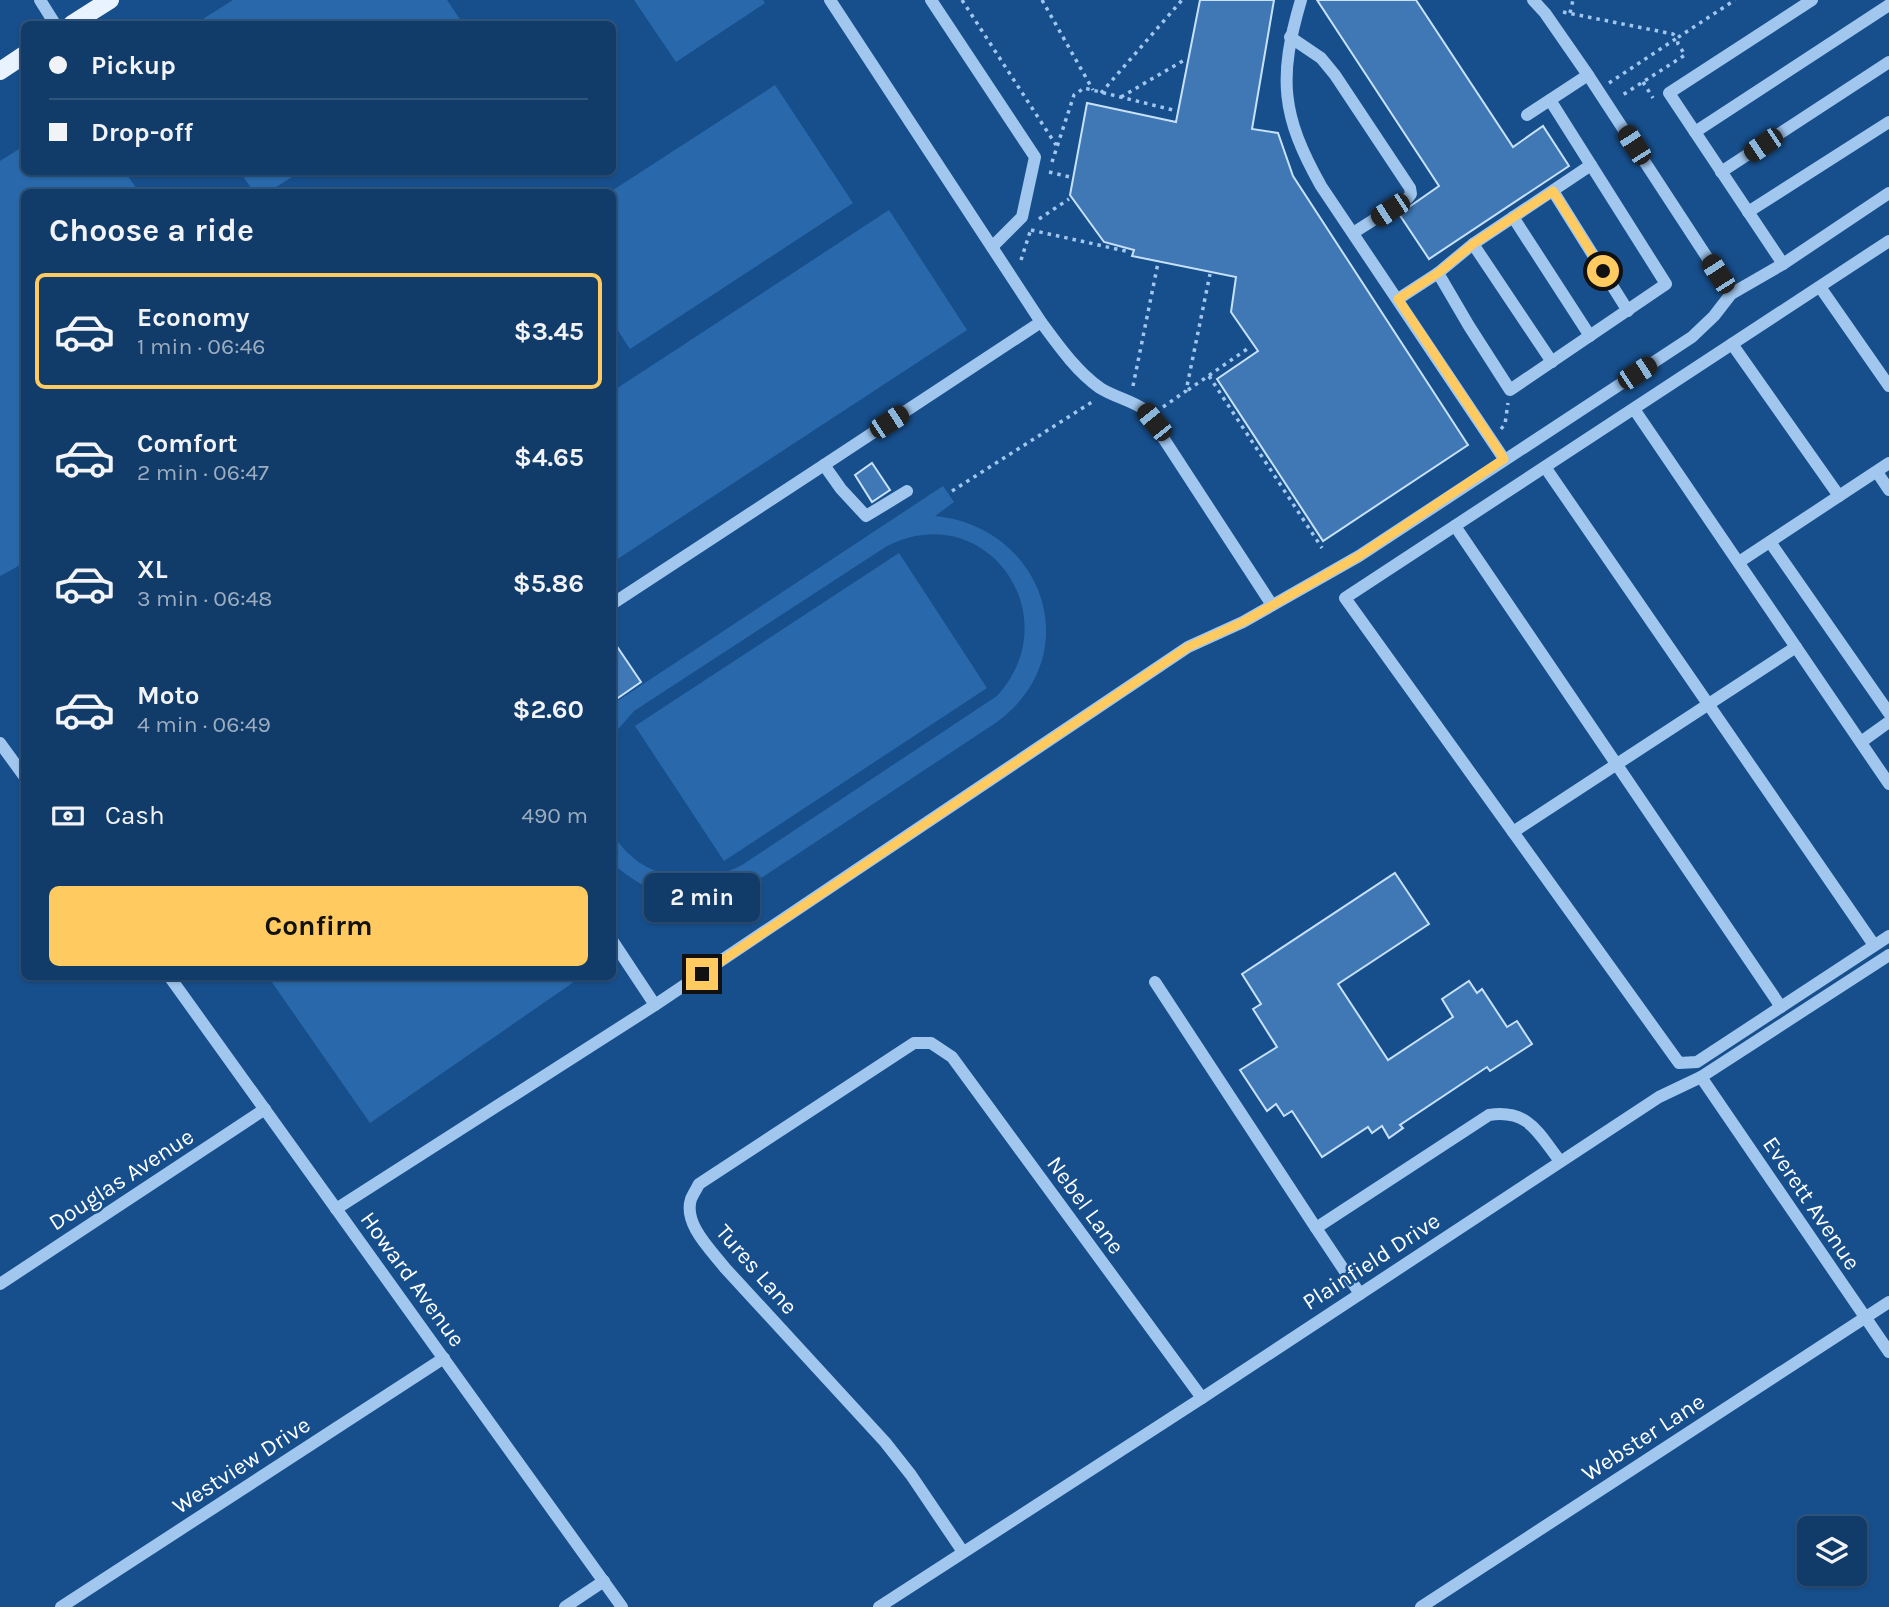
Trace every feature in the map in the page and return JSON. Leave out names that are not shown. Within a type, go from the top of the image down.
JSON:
[{"type":"main road","points":[[77,21],[110,0]]},
{"type":"main road","points":[[0,71],[21,57]]},
{"type":"street","points":[[40,0],[53,21]]},
{"type":"street","points":[[830,0],[1041,322],[1080,370],[1101,388],[1145,410],[1272,605]]},
{"type":"street","points":[[931,0],[1035,157],[1021,217],[993,246]]},
{"type":"street","points":[[1301,0],[1290,37],[1285,76],[1293,128],[1305,157],[1321,186],[1504,459]]},
{"type":"street","points":[[1533,0],[1588,75],[1731,294]]},
{"type":"street","points":[[1783,264],[1669,93],[1812,0]]},
{"type":"street","points":[[1695,132],[1889,5]]},
{"type":"street","points":[[1290,37],[1321,58],[1335,75],[1410,188],[1411,194],[1408,198],[1353,233]]},
{"type":"street","points":[[1721,173],[1889,62]]},
{"type":"street","points":[[1527,115],[1588,75]]},
{"type":"street","points":[[1438,273],[1510,390],[1667,284],[1550,100]]},
{"type":"street","points":[[1748,212],[1889,122]]},
{"type":"street","points":[[1398,299],[1438,273],[1473,244],[1591,165]]},
{"type":"street","points":[[1553,191],[1628,311]]},
{"type":"street","points":[[336,1209],[655,1005],[1188,647],[1243,622],[1359,556],[1692,337],[1714,316],[1731,294],[1783,264],[1889,192]]},
{"type":"street","points":[[1513,217],[1590,336]]},
{"type":"street","points":[[1889,241],[1345,598],[1679,1063],[1697,1062],[1889,936]]},
{"type":"street","points":[[1473,244],[1552,362]]},
{"type":"street","points":[[1820,286],[1889,386]]},
{"type":"street","points":[[616,601],[1041,322]]},
{"type":"street","points":[[1732,344],[1839,496]]},
{"type":"street","points":[[1634,408],[1889,784]]},
{"type":"street","points":[[1739,562],[1889,463]]},
{"type":"street","points":[[824,465],[841,489],[866,516],[907,491]]},
{"type":"street","points":[[1545,467],[1874,946]]},
{"type":"street","points":[[1877,471],[1889,490]]},
{"type":"street","points":[[1455,526],[1781,1007]]},
{"type":"street","points":[[1770,541],[1889,713]]},
{"type":"street","points":[[1513,832],[1796,647]]},
{"type":"street","points":[[1861,742],[1889,722]]},
{"type":"street","points":[[0,743],[21,772]]},
{"type":"street","points":[[616,946],[655,1005]]},
{"type":"street","name":"Plainfield Drive","points":[[879,1607],[1659,1097],[1701,1077],[1889,955]]},
{"type":"street","name":"Howard Avenue","points":[[172,980],[622,1607]]},
{"type":"street","points":[[1155,982],[1360,1294]]},
{"type":"street","name":"Tures Lane","points":[[930,1043],[914,1043],[699,1184],[690,1201],[692,1222],[702,1239],[725,1268],[885,1442],[911,1475],[963,1552]]},
{"type":"street","name":"Nebel Lane","points":[[930,1043],[952,1057],[1202,1398]]},
{"type":"street","name":"Everett Avenue","points":[[1701,1077],[1889,1352]]},
{"type":"street","name":"Douglas Avenue","points":[[0,1284],[265,1109]]},
{"type":"street","points":[[1317,1228],[1489,1115],[1505,1113],[1527,1121],[1560,1161]]},
{"type":"street","name":"Webster Lane","points":[[1421,1607],[1889,1302]]},
{"type":"street","name":"Westview Drive","points":[[61,1607],[444,1358]]},
{"type":"street","points":[[565,1607],[604,1581]]},
{"type":"path","points":[[962,0],[1056,146]]},
{"type":"path","points":[[1042,0],[1094,92]]},
{"type":"path","points":[[1101,93],[1182,0]]},
{"type":"path","points":[[1570,13],[1573,0]]},
{"type":"path","points":[[1609,83],[1735,0]]},
{"type":"path","points":[[1560,11],[1677,37],[1685,55],[1619,97]]},
{"type":"path","points":[[1119,97],[1186,59]]},
{"type":"path","points":[[1070,177],[1049,172],[1074,95],[1084,89],[1173,110]]},
{"type":"path","points":[[1033,222],[1069,199]]},
{"type":"path","points":[[1021,260],[1037,210]]},
{"type":"path","points":[[1031,230],[1130,252]]},
{"type":"path","points":[[1133,386],[1158,263]]},
{"type":"path","points":[[1186,391],[1210,274]]},
{"type":"path","points":[[1163,407],[1251,347]]},
{"type":"path","points":[[1209,376],[1322,548]]},
{"type":"path","points":[[1500,431],[1505,424],[1510,390]]},
{"type":"path","points":[[952,491],[1092,402]]},
{"type":"shaded area","points":[[233,0],[447,0],[461,21],[200,21]]},
{"type":"shaded area","points":[[634,0],[763,0],[765,3],[676,62]]},
{"type":"shaded area","points":[[775,85],[853,203],[630,349],[616,328],[615,189]]},
{"type":"shaded area","points":[[21,148],[21,175],[127,175],[137,189],[21,189],[21,565],[0,576],[0,161]]},
{"type":"shaded area","points":[[242,175],[295,175],[273,189],[252,189]]},
{"type":"shaded area","points":[[889,210],[967,330],[616,560],[616,389]]},
{"type":"shaded area","points":[[943,486],[954,502],[935,516],[973,525],[1003,543],[1027,568],[1041,598],[1046,630],[1041,663],[1025,694],[997,722],[693,923],[682,907],[693,899],[670,896],[650,889],[616,866],[616,838],[638,862],[671,876],[707,877],[742,865],[997,696],[1017,665],[1025,632],[1020,600],[1006,572],[985,550],[956,537],[923,535],[887,546],[634,711],[616,732],[616,702]]},
{"type":"shaded area","points":[[899,553],[987,688],[724,861],[635,726]]},
{"type":"shaded area","points":[[270,980],[577,980],[370,1123]]},
{"type":"building","points":[[1200,0],[1274,0],[1252,129],[1278,133],[1293,176],[1468,445],[1323,541],[1217,379],[1258,351],[1231,312],[1236,277],[1132,256],[1134,250],[1104,242],[1070,195],[1087,103],[1176,122]]},
{"type":"building","points":[[1317,0],[1416,0],[1513,147],[1543,126],[1569,166],[1429,259],[1399,214],[1439,186]]},
{"type":"building","points":[[872,463],[890,490],[872,502],[855,475]]},
{"type":"building","points":[[616,645],[641,682],[616,699]]},
{"type":"building","points":[[1395,873],[1429,924],[1338,984],[1388,1060],[1453,1017],[1442,999],[1469,981],[1477,993],[1482,989],[1507,1027],[1517,1021],[1532,1044],[1490,1071],[1487,1067],[1400,1125],[1403,1128],[1389,1138],[1382,1126],[1372,1133],[1368,1127],[1322,1157],[1292,1111],[1284,1116],[1276,1104],[1267,1111],[1240,1070],[1277,1047],[1253,1009],[1261,1004],[1242,974]]},
{"type":"route","points":[[702,974],[1188,647],[1305,589],[1504,459],[1398,299],[1438,273],[1473,244],[1553,191],[1603,271]]}]
